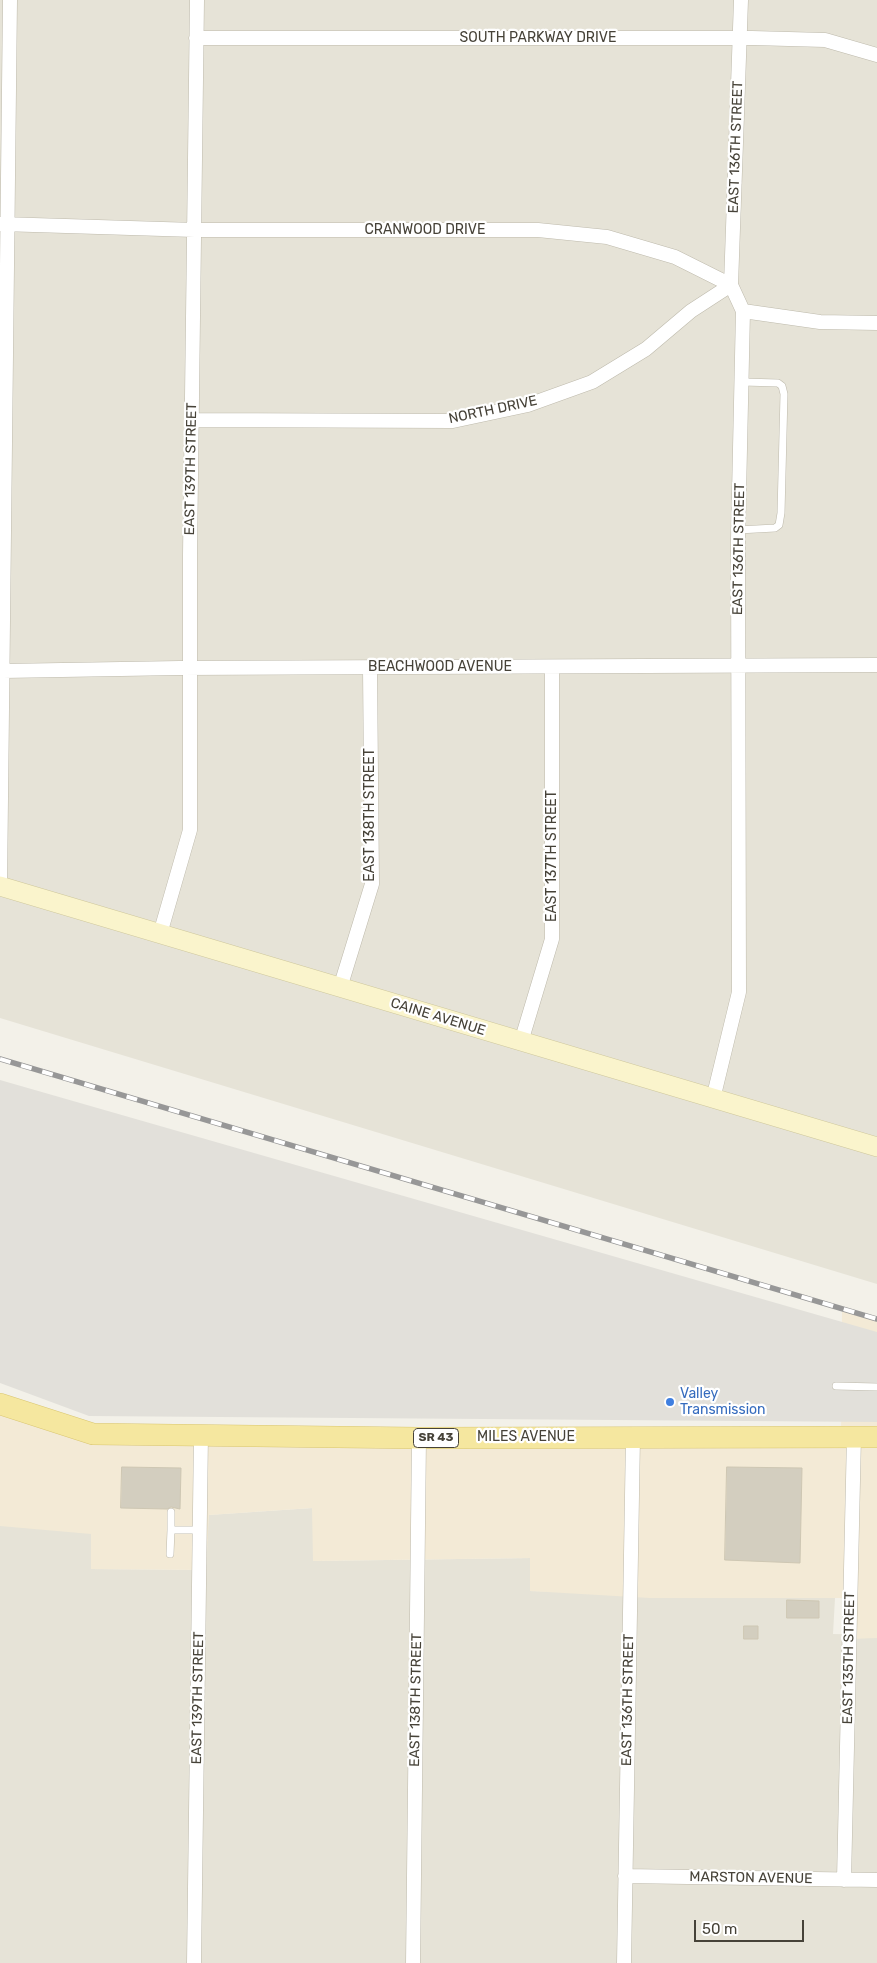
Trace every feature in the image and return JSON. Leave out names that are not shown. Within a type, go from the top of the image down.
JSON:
[{"type":"main road","name":"MILES AVENUE","points":[[0,1404],[93,1434],[419,1438],[877,1437]]},
{"type":"street","points":[[0,886],[3,672],[4,224],[10,0]]},
{"type":"street","name":"EAST 139TH STREET","points":[[160,934],[190,830],[197,0]]},
{"type":"street","name":"EAST 136TH STREET","points":[[713,1099],[739,992],[738,530],[743,382],[743,311],[730,285],[740,0]]},
{"type":"street","name":"SOUTH PARKWAY DRIVE","points":[[196,38],[740,38],[825,40],[877,54]]},
{"type":"street","name":"CRANWOOD DRIVE","points":[[4,224],[195,230],[548,231],[607,237],[667,255],[730,285]]},
{"type":"street","name":"NORTH DRIVE","points":[[192,420],[453,422],[528,406],[592,382],[646,349],[691,311],[730,285]]},
{"type":"street","points":[[743,311],[820,322],[877,323]]},
{"type":"street","name":"BEACHWOOD AVENUE","points":[[3,672],[190,668],[877,665]]},
{"type":"street","name":"EAST 137TH STREET","points":[[522,1042],[552,939],[552,667]]},
{"type":"street","name":"EAST 138TH STREET","points":[[340,988],[372,884],[370,668]]},
{"type":"street","name":"CAINE AVENUE","points":[[0,886],[877,1147]]},
{"type":"street","name":"EAST 139TH STREET","points":[[194,1963],[201,1434]]},
{"type":"street","name":"EAST 135TH STREET","points":[[844,1880],[854,1436]]},
{"type":"street","name":"EAST 136TH STREET","points":[[624,1963],[633,1437]]},
{"type":"street","name":"EAST 138TH STREET","points":[[413,1963],[419,1438]]},
{"type":"street","name":"MARSTON AVENUE","points":[[625,1876],[877,1880]]},
{"type":"lane","points":[[738,530],[775,528],[779,525],[781,514],[782,386],[778,383],[743,382]]},
{"type":"lane","points":[[836,1386],[877,1387]]},
{"type":"lane","points":[[170,1554],[171,1512]]},
{"type":"lane","points":[[171,1530],[200,1530]]},
{"type":"shaded area","points":[[0,0],[877,0],[877,1284],[0,1018]]},
{"type":"shaded area","points":[[0,1080],[877,1332],[877,1422],[89,1416],[0,1383]]},
{"type":"shaded area","points":[[842,1309],[877,1319],[877,1638],[849,1639],[850,1598],[650,1598],[530,1591],[530,1558],[313,1561],[312,1508],[209,1515],[206,1570],[91,1569],[91,1534],[0,1526],[0,1404],[93,1434],[841,1436]]},
{"type":"shaded area","points":[[313,1508],[314,1561],[531,1558],[530,1591],[835,1598],[833,1634],[877,1635],[877,1963],[0,1963],[0,1524],[92,1533],[91,1569],[206,1570],[208,1515]]},
{"type":"building","points":[[122,1467],[181,1468],[180,1509],[171,1507],[167,1509],[121,1508]]},
{"type":"building","points":[[727,1467],[802,1468],[800,1563],[725,1560]]},
{"type":"building","points":[[787,1600],[819,1601],[819,1618],[787,1618]]},
{"type":"building","points":[[744,1626],[758,1626],[758,1639],[744,1639]]},
{"type":"railway","points":[[0,1059],[877,1319]]},
{"type":"place","name":"Valley Transmission","points":[[670,1402]]}]
